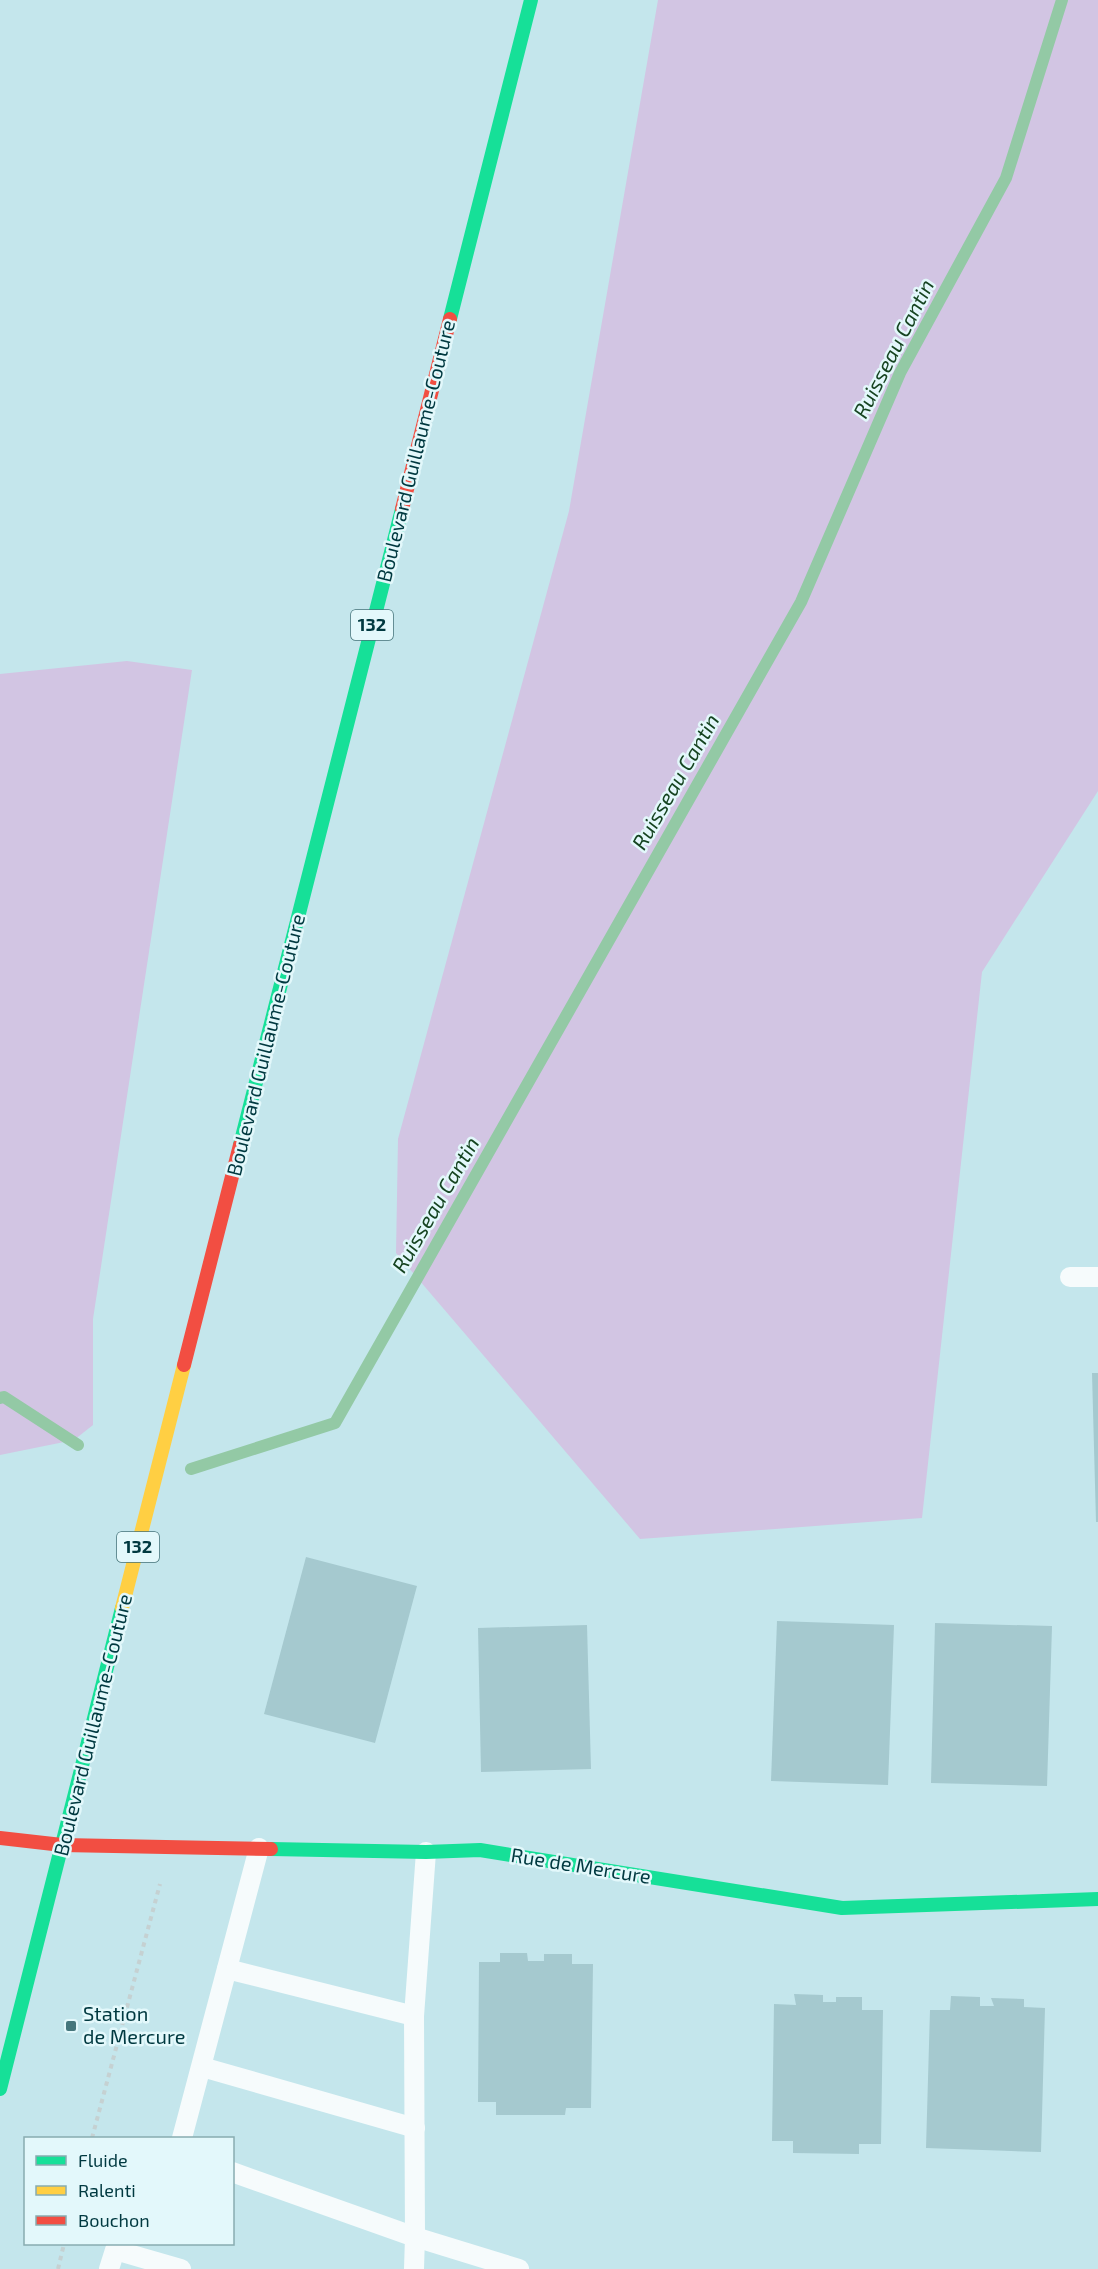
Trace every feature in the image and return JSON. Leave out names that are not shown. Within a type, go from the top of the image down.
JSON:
[{"type":"main road","name":"Boulevard Guillaume-Couture","points":[[0,2089],[531,0]]},
{"type":"main road","name":"Rue de Mercure","points":[[0,1838],[62,1845],[426,1852],[480,1850],[842,1908],[1098,1899]]},
{"type":"lane","points":[[1070,1277],[1098,1277]]},
{"type":"lane","points":[[183,2137],[259,1848]]},
{"type":"lane","points":[[414,2269],[414,2016],[426,1852]]},
{"type":"lane","points":[[226,1969],[414,2016]]},
{"type":"lane","points":[[202,2067],[415,2128]]},
{"type":"lane","points":[[234,2173],[415,2237],[519,2269]]},
{"type":"lane","points":[[109,2269],[117,2247],[181,2269]]},
{"type":"path","points":[[93,2137],[170,1846]]},
{"type":"path","points":[[58,2269],[64,2245]]},
{"type":"shaded area","points":[[658,0],[1098,0],[1098,791],[982,972],[922,1518],[640,1539],[396,1253],[398,1139],[569,511]]},
{"type":"shaded area","points":[[127,661],[192,670],[93,1319],[93,1425],[74,1440],[0,1455],[0,674]]},
{"type":"building","points":[[1092,1373],[1098,1373],[1098,1522],[1096,1522]]},
{"type":"building","points":[[306,1557],[417,1586],[375,1743],[264,1714]]},
{"type":"building","points":[[777,1621],[894,1625],[888,1785],[771,1781]]},
{"type":"building","points":[[935,1623],[1052,1626],[1047,1786],[931,1783]]},
{"type":"building","points":[[587,1625],[591,1769],[481,1772],[478,1628]]},
{"type":"building","points":[[500,1953],[527,1953],[528,1961],[544,1961],[544,1954],[572,1954],[572,1964],[593,1964],[591,2108],[566,2108],[565,2115],[496,2115],[496,2102],[478,2102],[479,1962],[500,1962]]},
{"type":"building","points":[[794,1994],[823,1995],[823,2002],[836,2002],[836,1997],[862,1997],[862,2010],[883,2010],[881,2144],[859,2144],[859,2154],[793,2153],[793,2141],[772,2141],[774,2004],[796,2005]]},
{"type":"building","points":[[951,1996],[980,1997],[980,2006],[994,2006],[991,1998],[1024,1999],[1024,2007],[1045,2008],[1041,2152],[926,2148],[930,2010],[950,2010]]},
{"type":"waterway","name":"Ruisseau Cantin","points":[[191,1469],[335,1423],[801,602],[900,373],[1006,178],[1062,0]]},
{"type":"waterway","name":"Ruisseau Cantin","points":[[0,1398],[4,1397],[78,1445]]},
{"type":"traffic: fast","points":[[450,319],[531,0]]},
{"type":"traffic: fast","points":[[240,1145],[402,509]]},
{"type":"traffic: fast","points":[[0,2089],[122,1608]]},
{"type":"traffic: fast","points":[[271,1849],[426,1852],[480,1850],[842,1908],[1098,1899]]},
{"type":"traffic: slow","points":[[122,1608],[184,1365]]},
{"type":"traffic: jam","points":[[402,509],[450,319]]},
{"type":"traffic: jam","points":[[184,1365],[240,1145]]},
{"type":"traffic: jam","points":[[0,1838],[62,1845],[271,1849]]},
{"type":"place","name":"Station de Mercure","points":[[71,2026]]}]
